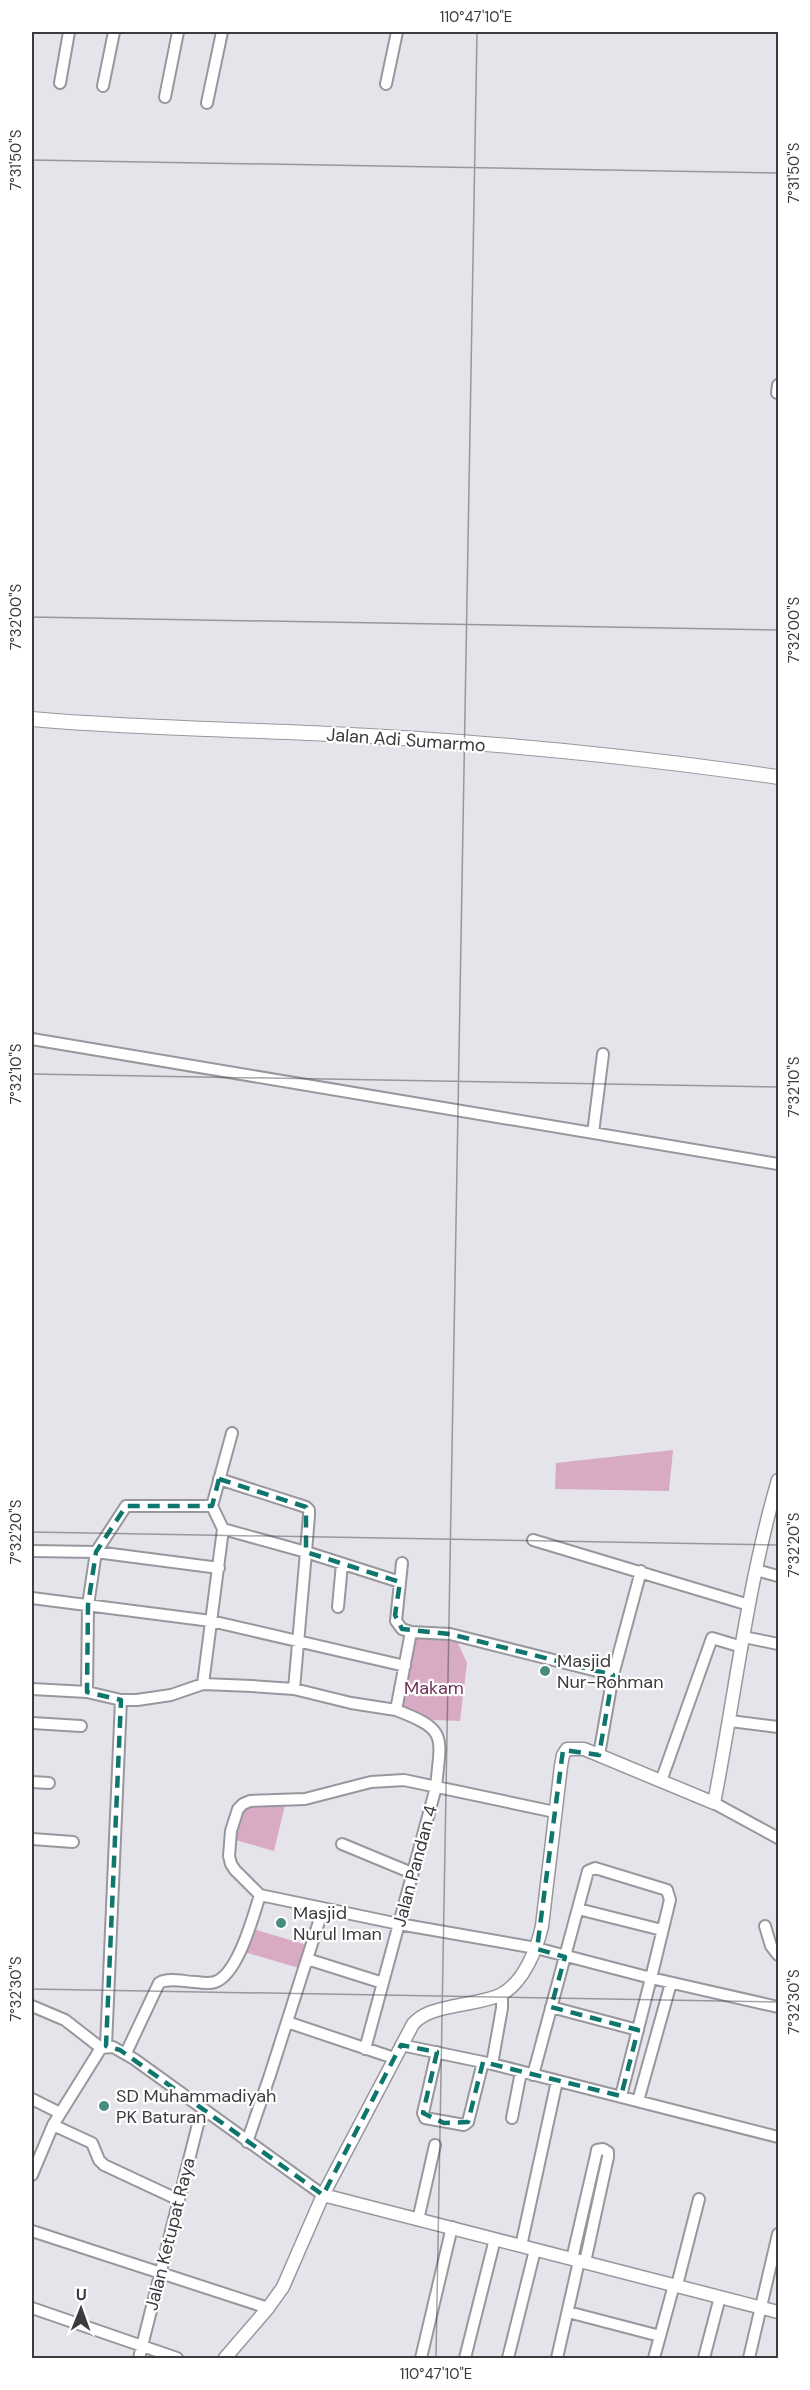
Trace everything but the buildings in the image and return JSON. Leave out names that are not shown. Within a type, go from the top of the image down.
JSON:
[{"type":"main road","name":"Jalan Adi Sumarmo","points":[[32,719],[103,725],[331,734],[426,741],[653,761],[778,777]]},
{"type":"street","points":[[60,83],[69,32]]},
{"type":"street","points":[[104,87],[114,32]]},
{"type":"street","points":[[165,97],[178,32]]},
{"type":"street","points":[[207,103],[222,32]]},
{"type":"street","points":[[386,84],[397,32]]},
{"type":"street","points":[[32,1039],[778,1164]]},
{"type":"street","points":[[593,1133],[603,1054]]},
{"type":"street","points":[[203,1684],[223,1529],[212,1506],[232,1433]]},
{"type":"street","points":[[219,1479],[309,1510],[300,1641],[294,1689]]},
{"type":"street","points":[[714,1803],[749,1605],[756,1570],[774,1511],[778,1480]]},
{"type":"street","points":[[87,1692],[88,1605],[96,1552],[126,1506],[212,1506]]},
{"type":"street","points":[[223,1529],[400,1581]]},
{"type":"street","points":[[533,1540],[749,1605]]},
{"type":"street","points":[[32,1551],[96,1552],[219,1568]]},
{"type":"street","points":[[402,1563],[396,1621],[402,1629],[411,1632],[450,1634],[613,1675]]},
{"type":"street","points":[[338,1607],[342,1564]]},
{"type":"street","points":[[756,1570],[778,1576]]},
{"type":"street","points":[[599,1755],[613,1675],[641,1571]]},
{"type":"street","points":[[32,1598],[211,1621],[405,1666]]},
{"type":"street","points":[[396,1710],[411,1632]]},
{"type":"street","points":[[661,1781],[712,1638],[778,1644]]},
{"type":"street","name":"Jalan Pandan 4","points":[[32,1689],[87,1692],[121,1700],[154,1698],[203,1684],[294,1689],[351,1703],[396,1710],[426,1721],[433,1728],[438,1737],[440,1749],[436,1787],[365,2049]]},
{"type":"street","points":[[32,2175],[60,2113],[103,2047],[121,1700]]},
{"type":"street","points":[[730,1721],[778,1727]]},
{"type":"street","points":[[32,1723],[81,1726]]},
{"type":"street","points":[[227,2358],[283,2287],[323,2195],[413,2024],[424,2015],[502,1994],[520,1976],[536,1948],[543,1926],[562,1755],[567,1749],[576,1748],[599,1755],[714,1803],[777,1833]]},
{"type":"street","points":[[555,1812],[404,1780],[382,1780],[322,1796],[291,1801],[250,1801],[243,1804],[238,1809],[231,1831],[229,1856],[235,1870],[260,1895],[399,1924],[536,1948],[671,1983],[778,2007]]},
{"type":"street","points":[[32,1782],[49,1783]]},
{"type":"street","points":[[32,1839],[73,1842]]},
{"type":"street","points":[[342,1844],[412,1874]]},
{"type":"street","points":[[533,2075],[588,1871],[595,1868],[667,1890],[670,1900],[621,2096]]},
{"type":"street","points":[[126,2054],[159,1983],[167,1980],[211,1983],[220,1980],[228,1972],[247,1934],[260,1895]]},
{"type":"street","points":[[247,2142],[323,1909]]},
{"type":"street","points":[[578,1909],[662,1930]]},
{"type":"street","points":[[765,1926],[771,1946],[778,1955]]},
{"type":"street","points":[[307,1959],[383,1983]]},
{"type":"street","points":[[639,2101],[671,1983]]},
{"type":"street","points":[[437,2052],[423,2113],[425,2118],[464,2125],[468,2122],[487,2063],[502,2008],[502,1994]]},
{"type":"street","points":[[32,2006],[65,2020],[103,2047],[126,2054],[323,2195],[778,2312]]},
{"type":"street","points":[[551,2007],[638,2030]]},
{"type":"street","points":[[287,2022],[394,2058]]},
{"type":"street","points":[[401,2045],[487,2063],[778,2137]]},
{"type":"street","points":[[512,2118],[521,2072]]},
{"type":"street","points":[[521,2246],[557,2081]]},
{"type":"street","points":[[32,2099],[60,2113]]},
{"type":"street","name":"Jalan Ketupat Raya","points":[[139,2358],[198,2124],[206,2112]]},
{"type":"street","points":[[53,2126],[92,2143],[99,2160],[104,2165],[179,2200]]},
{"type":"street","points":[[418,2220],[435,2145]]},
{"type":"street","points":[[557,2358],[579,2261],[588,2189],[597,2150],[603,2149],[608,2152],[608,2157],[601,2192],[579,2261]]},
{"type":"street","points":[[588,2189],[601,2192]]},
{"type":"street","points":[[654,2358],[699,2199]]},
{"type":"street","points":[[421,2358],[452,2227]]},
{"type":"street","points":[[32,2231],[268,2308]]},
{"type":"street","points":[[749,2358],[778,2236]]},
{"type":"street","points":[[465,2358],[495,2239]]},
{"type":"street","points":[[508,2358],[535,2250]]},
{"type":"street","points":[[704,2358],[720,2297]]},
{"type":"street","points":[[32,2308],[177,2358]]},
{"type":"street","points":[[568,2312],[660,2336]]},
{"type":"highlighted area","points":[[219,1479],[306,1507],[306,1552],[400,1582],[395,1615],[402,1629],[450,1634],[613,1675],[599,1755],[563,1750],[537,1949],[565,1957],[551,2007],[638,2030],[621,2096],[483,2062],[468,2122],[444,2123],[423,2113],[437,2052],[401,2045],[323,2195],[120,2050],[106,2046],[121,1700],[87,1692],[88,1605],[96,1552],[126,1506],[212,1506]]},
{"type":"green space","points":[[673,1450],[669,1491],[555,1489],[556,1463]]},
{"type":"green space","name":"Makam","points":[[443,1637],[457,1641],[467,1663],[460,1721],[434,1720],[400,1708],[415,1638]]},
{"type":"green space","points":[[262,1804],[285,1805],[274,1851],[232,1839],[243,1810]]},
{"type":"green space","points":[[253,1929],[307,1945],[299,1968],[241,1951]]},
{"type":"place","name":"Masjid Nur-Rohman","points":[[545,1671]]},
{"type":"place","name":"Masjid Nurul Iman","points":[[281,1923]]},
{"type":"place","name":"SD Muhammadiyah PK Baturan","points":[[104,2106]]}]
